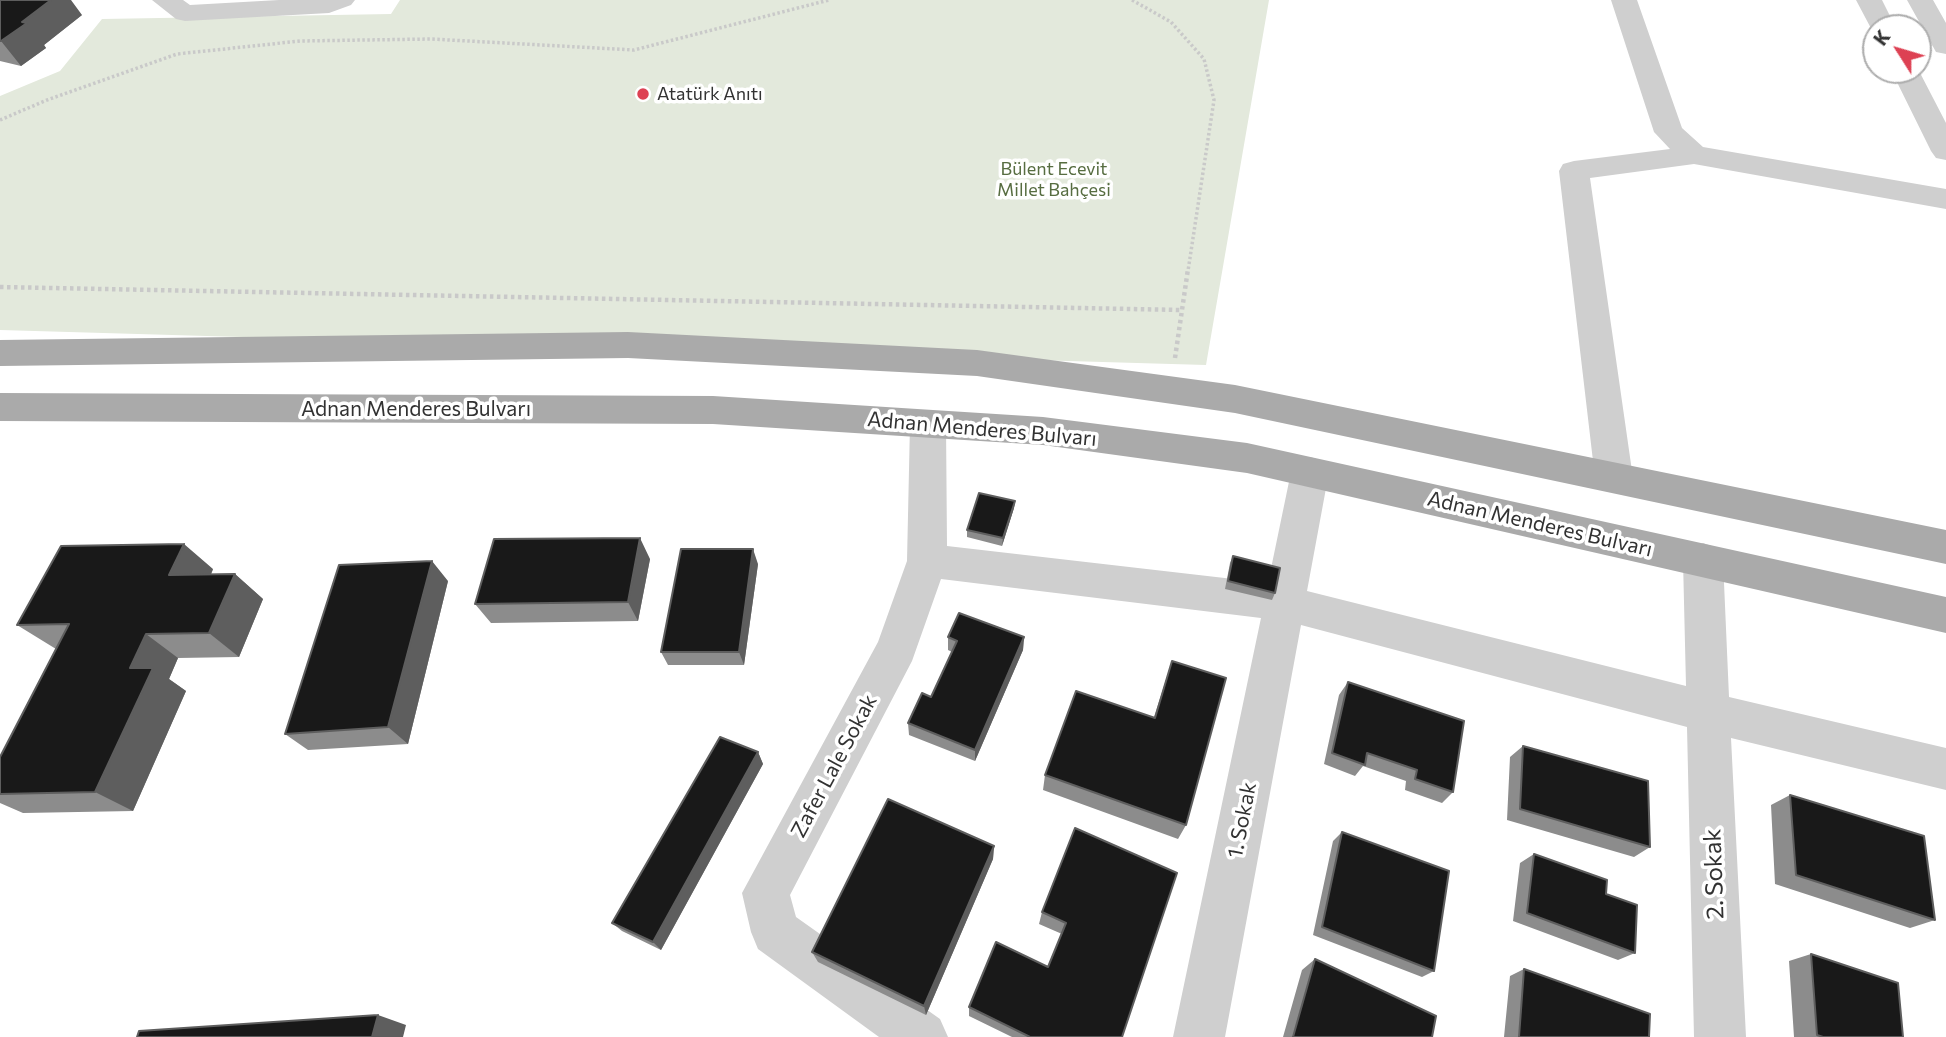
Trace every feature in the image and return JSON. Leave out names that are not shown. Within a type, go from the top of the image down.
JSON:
[{"type":"main road","points":[[0,353],[628,345],[977,363],[1235,399],[1946,547]]},
{"type":"main road","name":"Adnan Menderes Bulvarı","points":[[0,407],[713,410],[1043,431],[1247,458],[1946,615]]},
{"type":"street","points":[[165,0],[185,13],[329,5],[342,0]]},
{"type":"street","points":[[1624,0],[1670,132],[1694,155]]},
{"type":"street","points":[[1920,0],[1946,46]]},
{"type":"street","points":[[1912,84],[1946,151]]},
{"type":"street","points":[[1614,478],[1574,171],[1694,155],[1946,199]]},
{"type":"street","name":"Zafer Lale Sokak","points":[[906,1032],[775,932],[766,893],[897,648],[927,561],[928,424]]},
{"type":"street","name":"1. Sokak","points":[[1199,1037],[1310,472]]},
{"type":"street","name":"2. Sokak","points":[[1703,560],[1720,1037]]},
{"type":"street","points":[[927,561],[1284,603],[1709,712],[1946,769]]},
{"type":"path","points":[[0,120],[47,100],[177,54],[300,41],[431,39],[634,50],[829,0]]},
{"type":"path","points":[[1132,0],[1171,22],[1204,59],[1214,100],[1170,390]]},
{"type":"path","points":[[0,287],[1182,310]]},
{"type":"green space","name":"Bülent Ecevit Millet Bahçesi","points":[[400,0],[1269,0],[1206,365],[0,330],[0,96],[60,71],[102,19],[391,14]]},
{"type":"building","points":[[0,0],[51,0],[22,22],[27,23],[0,41]]},
{"type":"building","points":[[979,493],[1015,501],[1003,538],[967,530]]},
{"type":"building","points":[[640,538],[628,602],[475,604],[494,539]]},
{"type":"building","points":[[184,544],[169,575],[235,574],[209,633],[146,634],[130,668],[153,668],[95,792],[0,794],[0,757],[69,624],[17,625],[61,546]]},
{"type":"building","points":[[681,549],[753,549],[739,652],[661,652]]},
{"type":"building","points":[[1233,556],[1280,568],[1275,593],[1228,581]]},
{"type":"building","points":[[432,561],[388,727],[285,734],[339,565]]},
{"type":"building","points":[[959,613],[1024,637],[975,750],[908,723],[922,693],[931,697],[957,641],[948,637]]},
{"type":"building","points":[[1172,661],[1226,678],[1186,825],[1045,775],[1076,691],[1155,718]]},
{"type":"building","points":[[1348,682],[1464,721],[1453,792],[1415,779],[1417,770],[1367,753],[1365,765],[1332,753]]},
{"type":"building","points":[[720,737],[758,752],[653,942],[612,923]]},
{"type":"building","points":[[1523,746],[1648,781],[1650,847],[1520,809]]},
{"type":"building","points":[[1790,795],[1924,836],[1935,920],[1796,875]]},
{"type":"building","points":[[888,799],[994,846],[924,1006],[812,952]]},
{"type":"building","points":[[1075,828],[1177,873],[1122,1037],[1030,1037],[969,1007],[996,942],[1048,967],[1066,923],[1042,912]]},
{"type":"building","points":[[1342,832],[1449,871],[1434,971],[1322,927]]},
{"type":"building","points":[[1534,854],[1607,880],[1606,894],[1637,905],[1635,953],[1527,913]]},
{"type":"building","points":[[1811,954],[1898,983],[1903,1037],[1817,1035]]},
{"type":"building","points":[[1315,959],[1436,1016],[1432,1037],[1293,1037]]},
{"type":"building","points":[[1524,969],[1650,1014],[1649,1037],[1519,1037]]},
{"type":"building","points":[[378,1015],[372,1037],[137,1037],[139,1031]]},
{"type":"place","name":"Atatürk Anıtı","points":[[643,94]]}]
